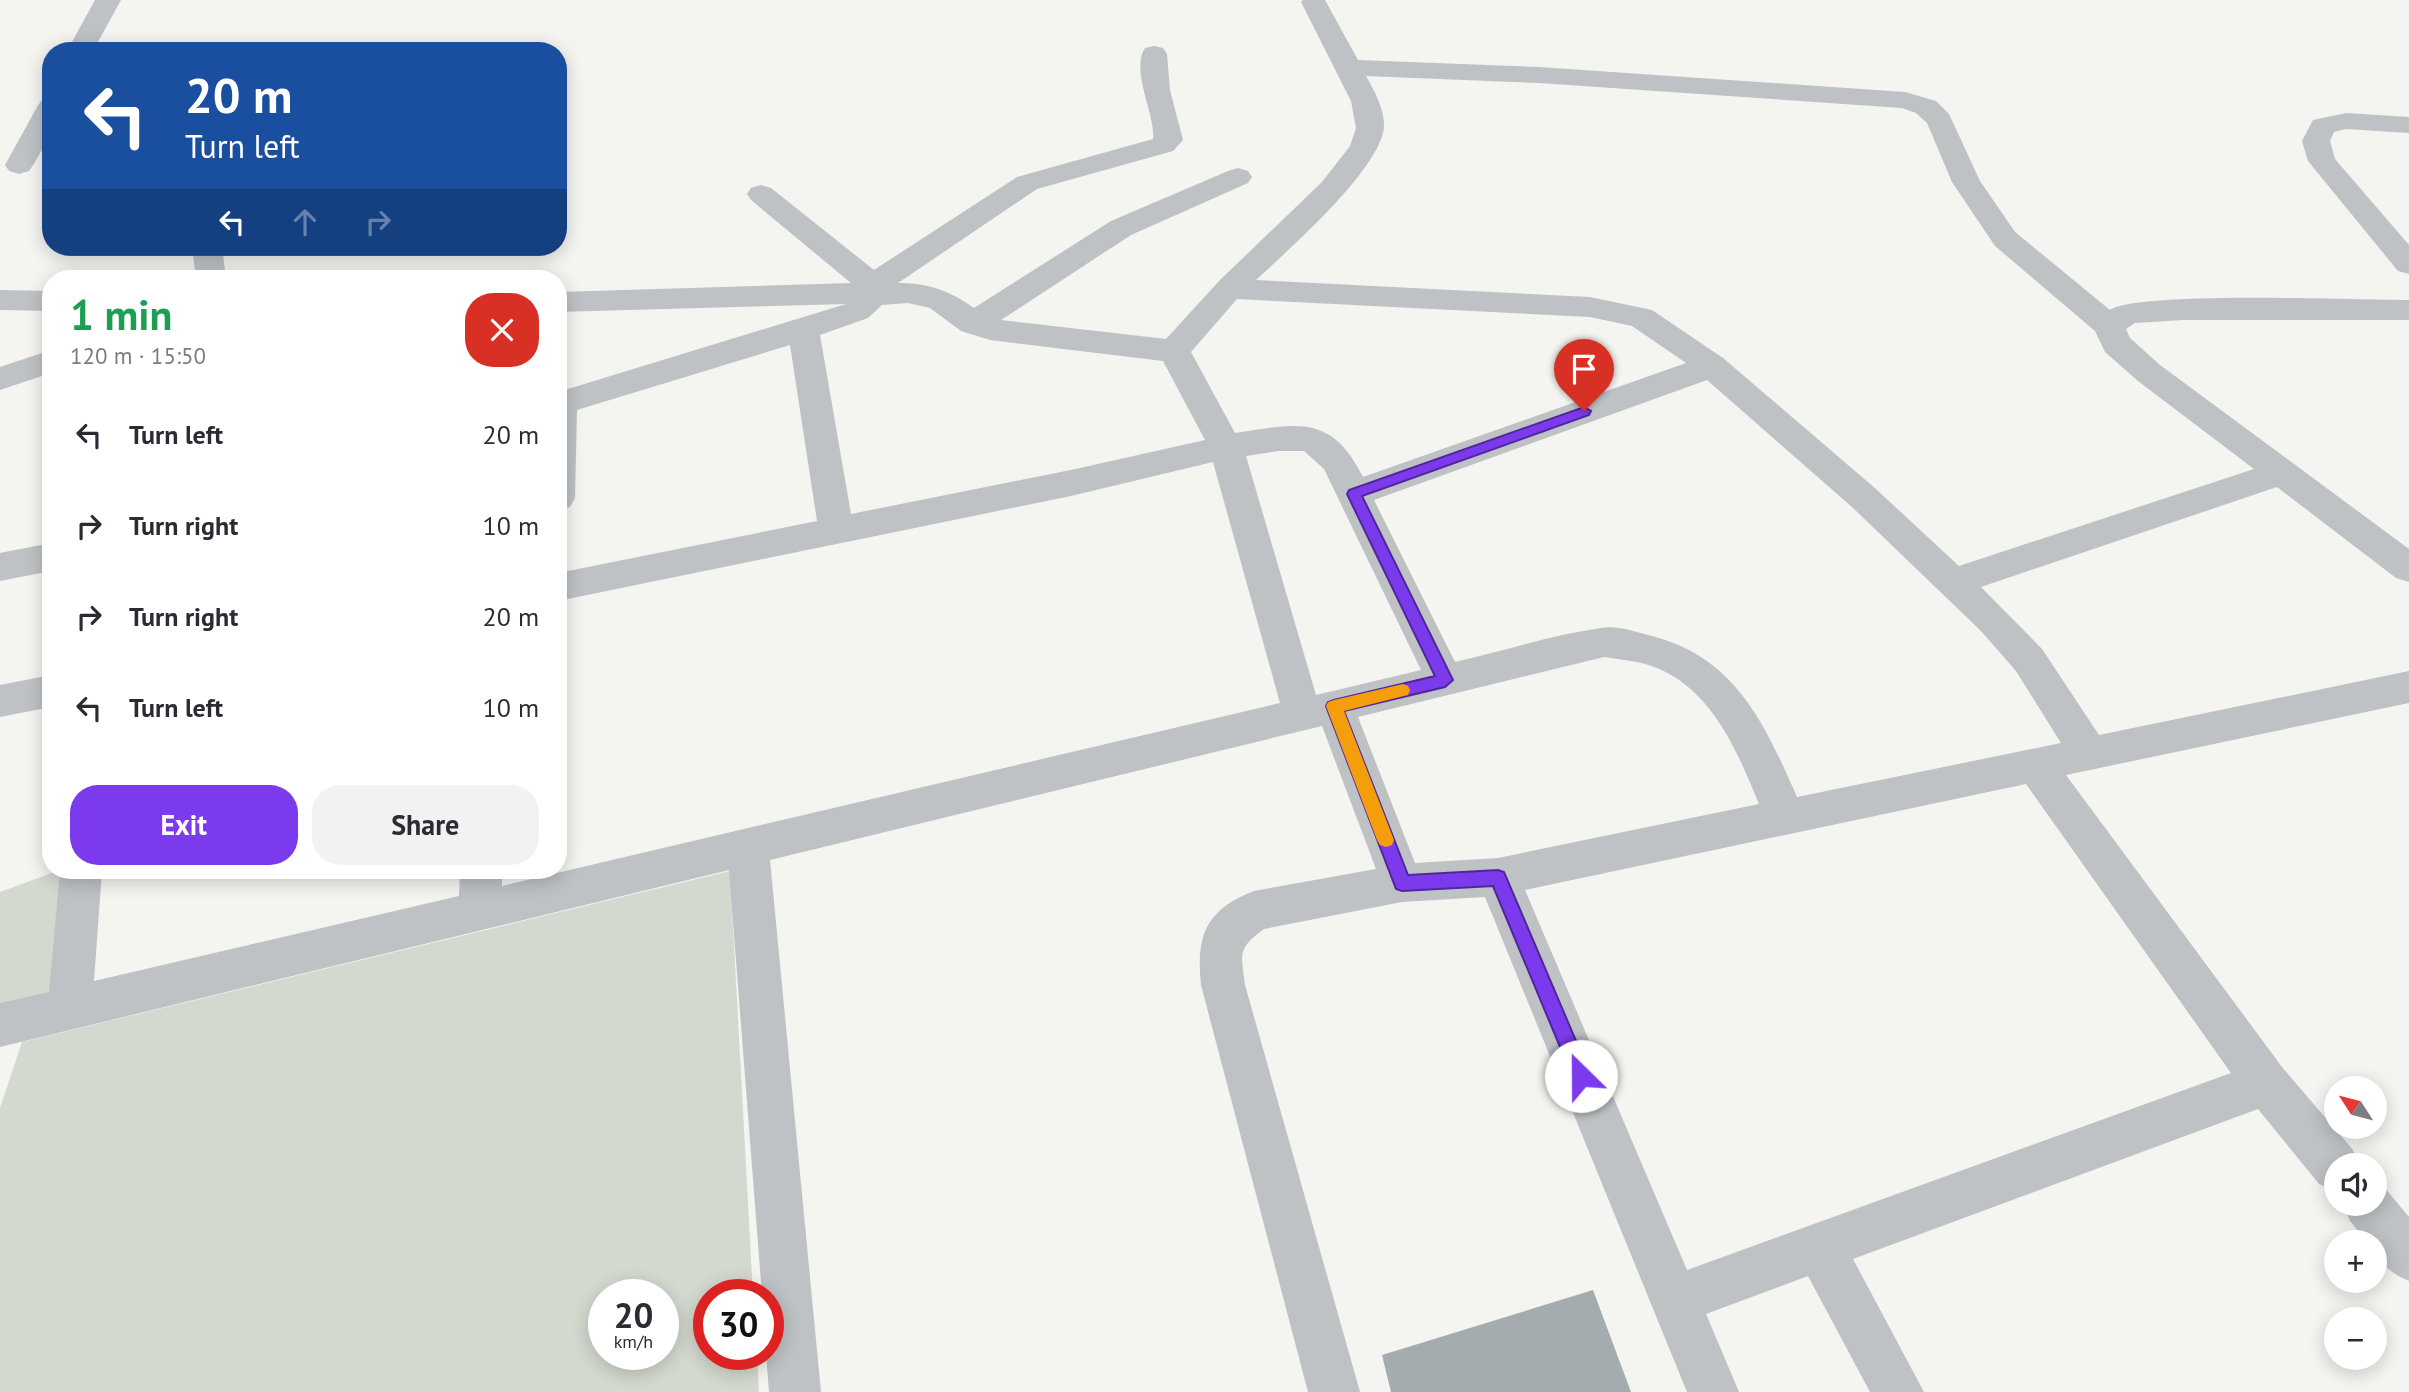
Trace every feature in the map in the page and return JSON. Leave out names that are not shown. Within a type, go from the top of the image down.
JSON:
[{"type":"street","points":[[85,42],[108,0]]},
{"type":"street","points":[[1174,351],[1230,289],[1335,184],[1365,148],[1371,126],[1363,97],[1314,2]]},
{"type":"street","points":[[867,291],[1027,183],[1163,145],[1169,140],[1157,90],[1154,54]]},
{"type":"street","points":[[1347,67],[1539,75],[1905,100],[1926,107],[1938,120],[1966,182],[2004,239],[2109,326],[2116,344],[2149,373],[2409,568]]},
{"type":"street","points":[[9,164],[42,119]]},
{"type":"street","points":[[2409,125],[2346,121],[2323,127],[2316,141],[2322,161],[2409,264]]},
{"type":"street","points":[[9,164],[42,166]]},
{"type":"street","points":[[972,324],[1121,228],[1238,177]]},
{"type":"street","points":[[567,402],[803,329],[857,311],[866,304],[869,300],[867,291],[761,194]]},
{"type":"street","points":[[1230,289],[1590,307],[1641,317],[1712,366],[1955,581],[2029,660],[2089,753]]},
{"type":"street","points":[[567,302],[717,299],[867,291],[920,294],[941,302],[972,324],[1174,351]]},
{"type":"street","points":[[0,300],[42,301]]},
{"type":"street","points":[[2109,326],[2128,313],[2184,310],[2409,310]]},
{"type":"street","points":[[803,329],[836,531]]},
{"type":"street","points":[[1174,351],[1227,447],[1318,710],[1402,883]]},
{"type":"street","points":[[0,379],[42,364]]},
{"type":"street","points":[[1354,494],[1712,366]]},
{"type":"street","points":[[567,585],[1058,485],[1227,447],[1279,439],[1310,439],[1325,447],[1338,462],[1445,680]]},
{"type":"street","points":[[1955,581],[2282,473]]},
{"type":"street","points":[[0,568],[42,559]]},
{"type":"street","points":[[567,876],[748,846],[1604,642],[1647,650],[1678,661],[1729,705],[1748,734],[1785,817]]},
{"type":"street","points":[[0,701],[42,693]]},
{"type":"street","points":[[1334,1392],[1223,985],[1220,956],[1227,931],[1254,911],[1402,883],[1498,877],[2089,753],[2402,697]]},
{"type":"street","points":[[2035,764],[2266,1083],[2324,1153]]},
{"type":"street","points":[[748,846],[795,1392]]},
{"type":"street","points":[[1498,877],[1713,1392]]},
{"type":"street","points":[[70,1009],[80,879]]},
{"type":"street","points":[[0,1026],[70,1009],[480,890],[547,879]]},
{"type":"street","points":[[1675,1300],[2266,1083]]},
{"type":"street","points":[[2377,1216],[2409,1256]]},
{"type":"street","points":[[1819,1247],[1898,1392]]},
{"type":"shaded area","points":[[730,871],[752,1279],[693,1279],[693,1370],[758,1370],[759,1392],[0,1392],[0,1108],[22,1042]]},
{"type":"shaded area","points":[[42,877],[42,879],[65,879],[55,1003],[0,1016],[0,892]]},
{"type":"building","points":[[1593,1290],[1631,1392],[1391,1392],[1382,1355]]},
{"type":"slow traffic","points":[[1386,840],[1334,706],[1403,690]]},
{"type":"route","points":[[1581,1076],[1498,877],[1402,883],[1334,706],[1445,680],[1354,494],[1584,411]]}]
